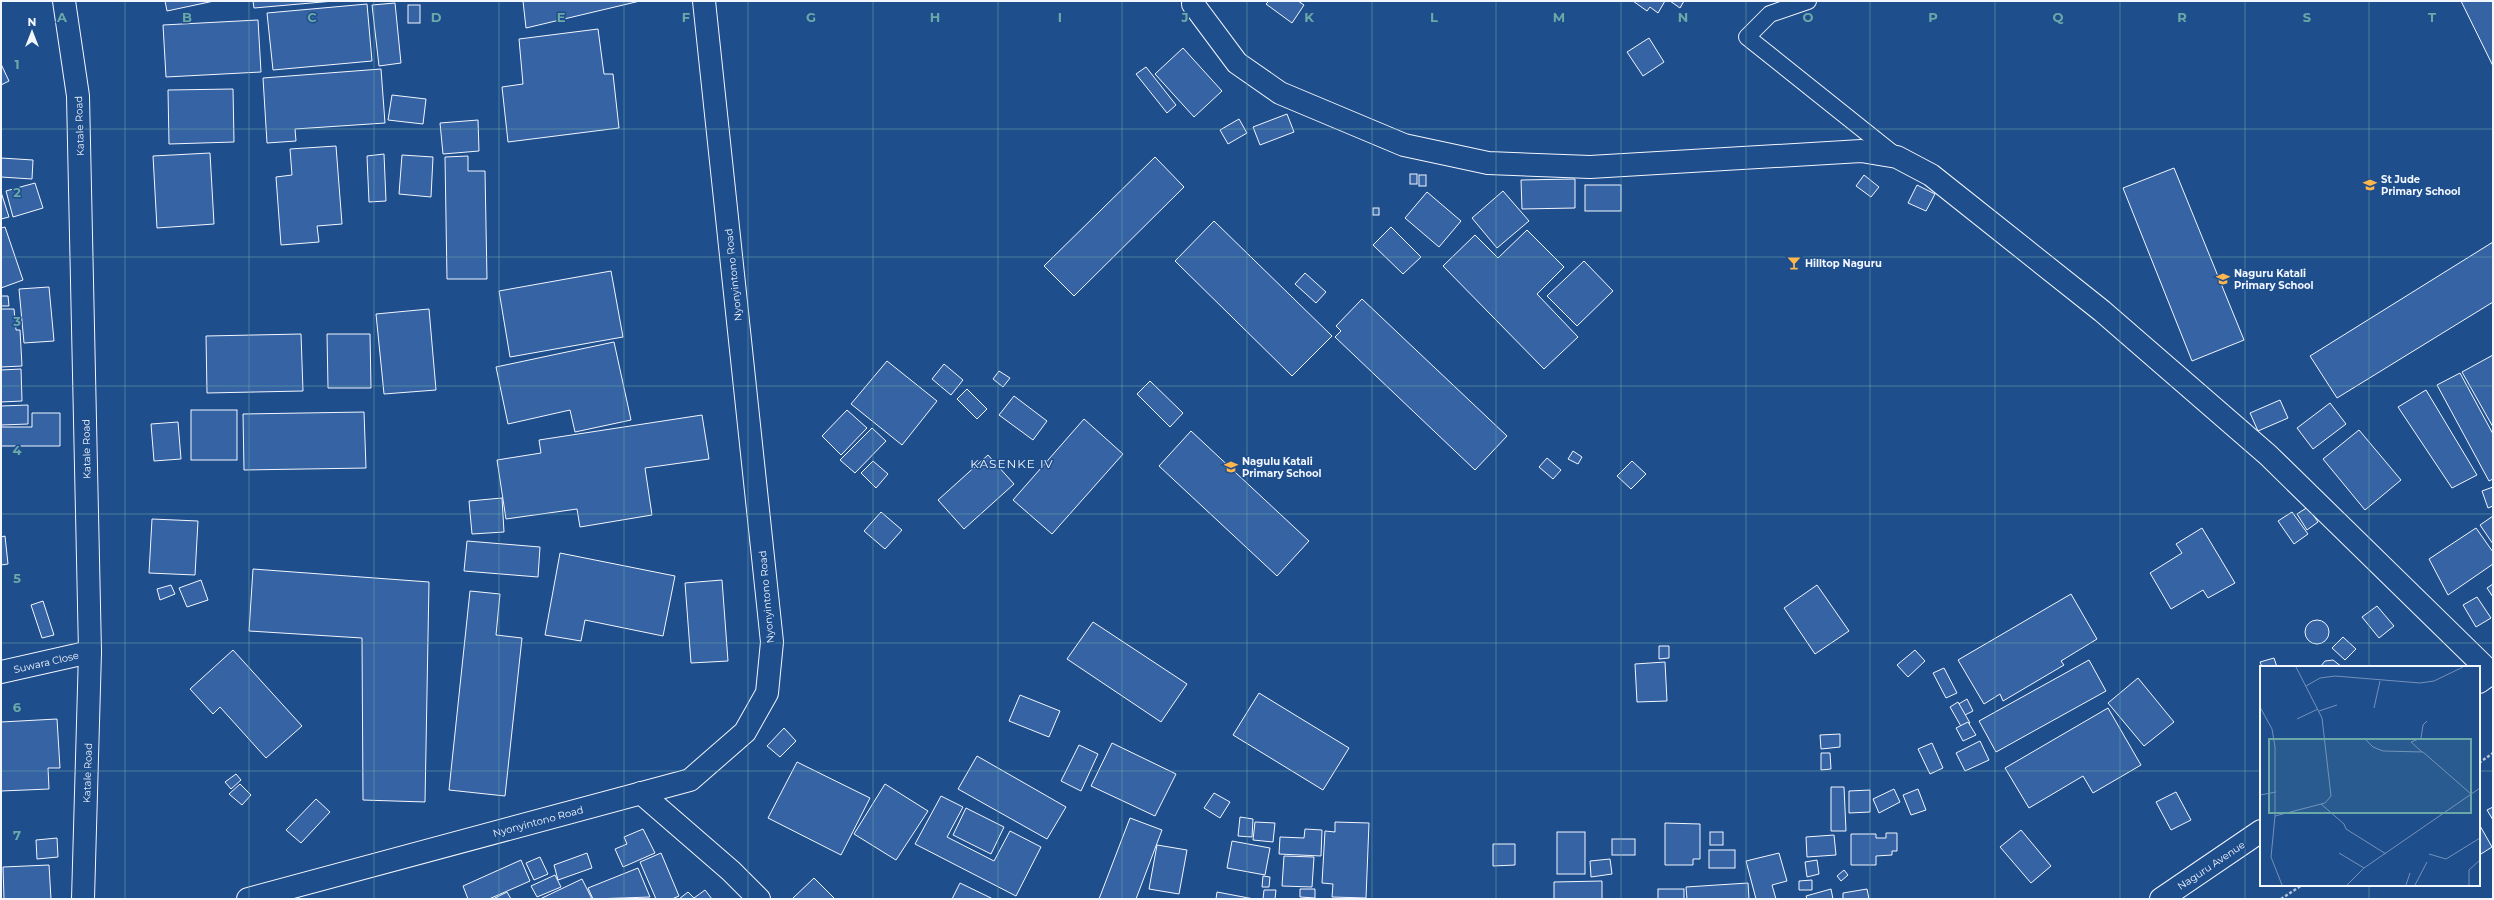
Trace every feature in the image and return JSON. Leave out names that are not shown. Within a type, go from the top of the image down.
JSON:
[{"type":"street","name":"Katale Road","points":[[64,1],[78,96],[90,652],[83,899]]},
{"type":"street","name":"Nyonyintono Road","points":[[248,899],[690,780],[745,732],[767,693],[772,642],[704,1]]},
{"type":"street","points":[[1193,4],[1237,63],[1280,93],[1404,145],[1488,163],[1590,167],[1861,151],[1897,157],[1930,175],[2102,311],[2268,455],[2478,666]]},
{"type":"street","name":"Suwara Close","points":[[1,672],[90,652]]},
{"type":"street","points":[[2480,668],[2488,676]]},
{"type":"street","points":[[642,793],[731,871],[759,899]]},
{"type":"street","name":"Naguru Avenue","points":[[2161,899],[2260,832]]},
{"type":"lane","points":[[1808,1],[1770,14],[1747,36],[1897,157]]},
{"type":"path","points":[[2480,762],[2493,753]]},
{"type":"path","points":[[2281,899],[2300,886]]},
{"type":"building","points":[[165,1],[214,1],[167,11]]},
{"type":"building","points":[[253,1],[334,1],[254,8]]},
{"type":"building","points":[[523,1],[640,1],[526,28]]},
{"type":"building","points":[[1269,1],[1298,1],[1304,5],[1292,23],[1266,4]]},
{"type":"building","points":[[1633,1],[1665,1],[1658,13],[1650,7],[1647,11]]},
{"type":"building","points":[[1670,1],[1684,1],[1680,8]]},
{"type":"building","points":[[2461,1],[2493,1],[2493,66]]},
{"type":"building","points":[[395,3],[401,63],[379,66],[372,5]]},
{"type":"building","points":[[367,4],[372,61],[273,70],[267,13]]},
{"type":"building","points":[[408,5],[420,5],[420,23],[408,23]]},
{"type":"building","points":[[258,20],[261,72],[166,77],[163,25]]},
{"type":"building","points":[[598,29],[604,74],[613,74],[619,128],[508,142],[502,87],[523,84],[519,39]]},
{"type":"building","points":[[1649,38],[1664,62],[1643,76],[1627,52]]},
{"type":"building","points":[[1183,48],[1222,91],[1194,117],[1155,74]]},
{"type":"building","points":[[1,64],[9,81],[1,85]]},
{"type":"building","points":[[1146,67],[1176,105],[1167,113],[1136,74]]},
{"type":"building","points":[[381,69],[385,123],[295,129],[296,141],[267,143],[263,78]]},
{"type":"building","points":[[233,89],[234,142],[169,144],[168,90]]},
{"type":"building","points":[[392,95],[426,99],[423,124],[388,120]]},
{"type":"building","points":[[1287,114],[1294,132],[1260,145],[1253,127]]},
{"type":"building","points":[[1239,119],[1247,133],[1228,144],[1220,130]]},
{"type":"building","points":[[478,120],[479,151],[443,154],[440,123]]},
{"type":"building","points":[[336,146],[342,224],[317,226],[319,242],[281,245],[276,177],[292,175],[290,149]]},
{"type":"building","points":[[210,153],[214,224],[157,228],[153,156]]},
{"type":"building","points":[[384,154],[386,201],[369,202],[367,156]]},
{"type":"building","points":[[402,155],[433,157],[431,197],[399,194]]},
{"type":"building","points":[[468,156],[468,171],[485,171],[487,279],[447,279],[445,157]]},
{"type":"building","points":[[1155,157],[1184,187],[1074,296],[1044,266]]},
{"type":"building","points":[[1,158],[33,160],[32,179],[1,177]]},
{"type":"building","points":[[2174,168],[2244,340],[2192,361],[2123,188]]},
{"type":"building","points":[[1410,174],[1417,174],[1417,184],[1410,184]]},
{"type":"building","points":[[1419,175],[1426,175],[1426,186],[1419,186]]},
{"type":"building","points":[[1864,175],[1879,187],[1871,197],[1856,186]]},
{"type":"building","points":[[1575,179],[1575,208],[1522,209],[1521,180]]},
{"type":"building","points":[[35,183],[43,208],[13,217],[6,191]]},
{"type":"building","points":[[1585,185],[1621,185],[1621,211],[1585,211]]},
{"type":"building","points":[[1917,185],[1935,194],[1926,211],[1908,203]]},
{"type":"building","points":[[1503,191],[1529,221],[1497,248],[1472,218]]},
{"type":"building","points":[[1,192],[9,217],[1,219]]},
{"type":"building","points":[[1427,192],[1461,221],[1439,247],[1405,218]]},
{"type":"building","points":[[1373,208],[1379,208],[1379,215],[1373,215]]},
{"type":"building","points":[[1214,221],[1332,336],[1292,376],[1175,261]]},
{"type":"building","points":[[5,227],[23,280],[1,288],[1,228]]},
{"type":"building","points":[[1391,227],[1421,257],[1403,274],[1373,245]]},
{"type":"building","points":[[1527,230],[1564,267],[1537,294],[1578,337],[1544,369],[1443,266],[1475,235],[1498,258]]},
{"type":"building","points":[[2493,242],[2493,302],[2337,398],[2310,356]]},
{"type":"building","points":[[1584,261],[1613,291],[1577,326],[1547,296]]},
{"type":"building","points":[[611,271],[623,337],[510,357],[499,291]]},
{"type":"building","points":[[1305,273],[1326,292],[1316,303],[1295,284]]},
{"type":"building","points":[[49,287],[54,341],[24,343],[19,289]]},
{"type":"building","points":[[1,296],[8,296],[9,306],[1,306]]},
{"type":"building","points":[[1362,299],[1507,436],[1475,470],[1335,337],[1341,331],[1336,326]]},
{"type":"building","points":[[1,309],[14,309],[16,330],[20,330],[22,366],[1,367]]},
{"type":"building","points":[[429,309],[436,390],[384,394],[376,314]]},
{"type":"building","points":[[301,334],[303,391],[207,393],[206,336]]},
{"type":"building","points":[[327,334],[370,334],[371,388],[328,388]]},
{"type":"building","points":[[614,342],[631,420],[575,432],[570,410],[508,424],[496,367]]},
{"type":"building","points":[[2493,355],[2493,427],[2462,372]]},
{"type":"building","points":[[887,361],[937,401],[902,445],[851,404]]},
{"type":"building","points":[[944,364],[963,380],[951,395],[932,379]]},
{"type":"building","points":[[21,369],[22,401],[1,402],[1,370]]},
{"type":"building","points":[[999,371],[1010,378],[1003,387],[993,379]]},
{"type":"building","points":[[2460,373],[2493,434],[2493,479],[2489,481],[2437,385]]},
{"type":"building","points":[[1150,381],[1183,413],[1170,427],[1137,394]]},
{"type":"building","points":[[967,389],[987,409],[977,419],[957,399]]},
{"type":"building","points":[[2426,390],[2477,475],[2452,488],[2398,407]]},
{"type":"building","points":[[1014,396],[1047,421],[1033,440],[999,415]]},
{"type":"building","points":[[2280,400],[2288,418],[2258,431],[2250,413]]},
{"type":"building","points":[[2330,403],[2346,424],[2313,449],[2297,428]]},
{"type":"building","points":[[28,405],[28,424],[1,425],[1,406]]},
{"type":"building","points":[[191,410],[237,410],[237,460],[191,460]]},
{"type":"building","points":[[847,410],[867,428],[841,455],[822,436]]},
{"type":"building","points":[[364,412],[366,468],[244,470],[243,414]]},
{"type":"building","points":[[32,413],[60,413],[60,446],[1,446],[1,427],[32,427]]},
{"type":"building","points":[[702,415],[709,459],[645,468],[652,515],[580,527],[577,509],[506,519],[497,460],[541,453],[539,440]]},
{"type":"building","points":[[1084,419],[1123,454],[1052,534],[1013,500]]},
{"type":"building","points":[[178,422],[181,459],[154,461],[151,424]]},
{"type":"building","points":[[872,428],[886,441],[855,473],[840,460]]},
{"type":"building","points":[[2359,430],[2401,480],[2365,510],[2323,459]]},
{"type":"building","points":[[1191,431],[1309,541],[1277,576],[1159,466]]},
{"type":"building","points":[[1573,451],[1582,457],[1578,464],[1568,459]]},
{"type":"building","points":[[988,455],[1014,484],[964,529],[938,500]]},
{"type":"building","points":[[1547,458],[1561,470],[1553,479],[1539,467]]},
{"type":"building","points":[[873,461],[888,474],[876,488],[861,473]]},
{"type":"building","points":[[1632,461],[1646,474],[1631,489],[1617,476]]},
{"type":"building","points":[[2493,487],[2493,506],[2488,508],[2482,491]]},
{"type":"building","points":[[502,498],[504,532],[472,534],[469,501]]},
{"type":"building","points":[[2308,507],[2318,522],[2307,530],[2297,514]]},
{"type":"building","points":[[881,512],[902,530],[885,549],[864,531]]},
{"type":"building","points":[[2292,512],[2308,534],[2294,544],[2278,521]]},
{"type":"building","points":[[2493,516],[2493,544],[2480,525]]},
{"type":"building","points":[[152,519],[198,521],[195,575],[149,573]]},
{"type":"building","points":[[2202,528],[2235,583],[2208,598],[2203,590],[2171,609],[2150,573],[2182,553],[2176,544]]},
{"type":"building","points":[[2476,528],[2493,552],[2493,564],[2448,595],[2429,559]]},
{"type":"building","points":[[5,536],[8,564],[1,565],[1,537]]},
{"type":"building","points":[[467,541],[540,547],[538,577],[464,571]]},
{"type":"building","points":[[560,553],[675,576],[663,636],[585,620],[581,641],[545,635]]},
{"type":"building","points":[[253,569],[429,582],[425,802],[363,800],[362,638],[249,631]]},
{"type":"building","points":[[201,580],[208,600],[187,607],[179,588]]},
{"type":"building","points":[[722,580],[728,661],[691,663],[685,583]]},
{"type":"building","points":[[2493,584],[2493,597],[2487,588]]},
{"type":"building","points":[[171,585],[175,594],[160,600],[157,589]]},
{"type":"building","points":[[1817,585],[1849,631],[1815,654],[1784,608]]},
{"type":"building","points":[[470,591],[500,594],[496,635],[522,638],[505,796],[449,790]]},
{"type":"building","points":[[2071,594],[2097,639],[2061,661],[2064,665],[2003,701],[2000,694],[1984,704],[1958,660]]},
{"type":"building","points":[[2477,597],[2491,618],[2476,627],[2463,605]]},
{"type":"building","points":[[43,601],[54,635],[42,638],[31,605]]},
{"type":"building","points":[[2377,606],[2394,626],[2379,638],[2362,617]]},
{"type":"building","points":[[2317,620],[2322,621],[2328,627],[2328,637],[2322,643],[2317,644],[2312,643],[2306,637],[2305,632],[2306,627],[2312,621]]},
{"type":"building","points":[[1093,622],[1187,684],[1161,722],[1067,659]]},
{"type":"building","points":[[2343,637],[2356,649],[2345,660],[2332,648]]},
{"type":"building","points":[[1659,646],[1669,646],[1669,658],[1659,659]]},
{"type":"building","points":[[233,650],[302,726],[266,758],[220,707],[213,714],[190,689]]},
{"type":"building","points":[[1915,650],[1925,661],[1908,677],[1897,665]]},
{"type":"building","points":[[2274,658],[2277,666],[2262,666],[2260,662]]},
{"type":"building","points":[[2089,660],[2106,691],[1996,752],[1979,721]]},
{"type":"building","points":[[2333,660],[2341,666],[2321,666],[2325,661]]},
{"type":"building","points":[[1665,662],[1667,701],[1637,702],[1635,664]]},
{"type":"building","points":[[1944,668],[1957,693],[1946,698],[1933,673]]},
{"type":"building","points":[[2138,678],[2174,722],[2144,746],[2108,703]]},
{"type":"building","points":[[1259,693],[1349,748],[1323,790],[1233,735]]},
{"type":"building","points":[[1020,695],[1060,711],[1049,737],[1009,721]]},
{"type":"building","points":[[1967,699],[1973,711],[1963,716],[1957,705]]},
{"type":"building","points":[[1958,702],[1970,723],[1962,728],[1950,707]]},
{"type":"building","points":[[2108,708],[2141,765],[2093,793],[2083,776],[2029,808],[2005,768]]},
{"type":"building","points":[[57,719],[60,768],[48,768],[49,789],[1,791],[1,722]]},
{"type":"building","points":[[1968,722],[1976,735],[1963,741],[1956,728]]},
{"type":"building","points":[[784,728],[796,741],[780,757],[767,746]]},
{"type":"building","points":[[1840,734],[1840,747],[1821,749],[1820,735]]},
{"type":"building","points":[[1980,741],[1989,760],[1965,771],[1956,753]]},
{"type":"building","points":[[1112,743],[1176,774],[1155,816],[1091,786]]},
{"type":"building","points":[[1932,743],[1943,768],[1930,774],[1918,749]]},
{"type":"building","points":[[1079,745],[1098,754],[1081,791],[1061,781]]},
{"type":"building","points":[[1821,753],[1830,753],[1831,769],[1821,770]]},
{"type":"building","points":[[977,756],[1066,807],[1047,839],[958,789]]},
{"type":"building","points":[[797,762],[870,798],[841,855],[768,818]]},
{"type":"building","points":[[236,774],[241,780],[231,789],[225,782]]},
{"type":"building","points":[[240,784],[251,795],[242,805],[229,794]]},
{"type":"building","points":[[885,784],[928,811],[896,860],[854,834]]},
{"type":"building","points":[[1831,787],[1844,787],[1846,831],[1831,831]]},
{"type":"building","points":[[1894,789],[1900,802],[1879,813],[1873,799]]},
{"type":"building","points":[[1918,789],[1926,810],[1911,815],[1903,795]]},
{"type":"building","points":[[1870,790],[1870,812],[1849,813],[1849,791]]},
{"type":"building","points":[[2176,792],[2191,820],[2171,830],[2156,802]]},
{"type":"building","points":[[1214,793],[1230,802],[1220,818],[1204,808]]},
{"type":"building","points":[[941,796],[963,807],[947,837],[994,861],[1010,831],[1041,847],[1016,896],[915,844]]},
{"type":"building","points":[[316,799],[330,812],[301,843],[286,830]]},
{"type":"building","points":[[2493,807],[2493,820],[2487,810]]},
{"type":"building","points":[[966,808],[1004,827],[991,854],[953,835]]},
{"type":"building","points":[[1240,817],[1253,819],[1252,837],[1238,836]]},
{"type":"building","points":[[1130,818],[1162,830],[1136,899],[1099,899]]},
{"type":"building","points":[[1255,822],[1275,823],[1273,842],[1253,840]]},
{"type":"building","points":[[1335,822],[1369,823],[1366,898],[1332,897],[1333,884],[1322,883],[1325,831],[1335,832]]},
{"type":"building","points":[[1665,823],[1700,824],[1700,859],[1693,859],[1693,865],[1665,865]]},
{"type":"building","points":[[2480,826],[2492,847],[2481,854],[2480,852]]},
{"type":"building","points":[[643,829],[655,853],[623,867],[615,849],[627,844],[624,837]]},
{"type":"building","points":[[1305,829],[1322,830],[1321,856],[1279,854],[1280,837],[1304,838]]},
{"type":"building","points":[[2021,830],[2051,866],[2031,883],[2000,847]]},
{"type":"building","points":[[1557,832],[1585,832],[1585,874],[1557,874]]},
{"type":"building","points":[[1710,832],[1723,832],[1723,845],[1710,845]]},
{"type":"building","points":[[1886,833],[1897,833],[1897,851],[1892,851],[1892,855],[1876,856],[1876,865],[1851,865],[1851,834],[1876,834],[1876,838],[1886,838]]},
{"type":"building","points":[[1834,835],[1836,855],[1807,857],[1806,837]]},
{"type":"building","points":[[57,838],[58,857],[37,859],[36,840]]},
{"type":"building","points":[[1612,839],[1635,839],[1635,855],[1612,855]]},
{"type":"building","points":[[1232,841],[1270,848],[1265,875],[1227,868]]},
{"type":"building","points":[[1493,844],[1515,844],[1515,865],[1493,866]]},
{"type":"building","points":[[1157,845],[1187,850],[1179,894],[1149,889]]},
{"type":"building","points":[[1709,850],[1735,850],[1735,868],[1709,868]]},
{"type":"building","points":[[587,853],[592,868],[558,880],[554,865]]},
{"type":"building","points":[[661,853],[679,896],[672,899],[656,899],[640,862]]},
{"type":"building","points":[[1779,853],[1787,881],[1772,885],[1776,899],[1756,899],[1746,861]]},
{"type":"building","points":[[1284,856],[1314,857],[1312,887],[1282,886]]},
{"type":"building","points":[[540,857],[548,874],[534,880],[526,863]]},
{"type":"building","points":[[1610,859],[1612,874],[1591,877],[1590,861]]},
{"type":"building","points":[[521,860],[530,881],[489,899],[468,899],[463,886]]},
{"type":"building","points":[[1817,860],[1819,874],[1807,877],[1805,862]]},
{"type":"building","points":[[49,865],[51,899],[4,899],[3,867]]},
{"type":"building","points":[[638,868],[650,897],[593,899],[588,888]]},
{"type":"building","points":[[1844,870],[1848,875],[1841,881],[1837,876]]},
{"type":"building","points":[[555,875],[561,887],[537,897],[531,886]]},
{"type":"building","points":[[1263,876],[1270,877],[1269,887],[1262,887]]},
{"type":"building","points":[[814,878],[835,899],[792,899]]},
{"type":"building","points":[[582,879],[592,899],[540,899]]},
{"type":"building","points":[[1812,880],[1812,890],[1799,890],[1799,881]]},
{"type":"building","points":[[1602,881],[1602,899],[1554,899],[1554,882]]},
{"type":"building","points":[[960,883],[993,899],[952,899]]},
{"type":"building","points":[[1748,883],[1749,899],[1687,899],[1686,887]]},
{"type":"building","points":[[1300,889],[1315,889],[1315,898],[1300,897]]},
{"type":"building","points":[[1658,889],[1684,889],[1684,899],[1658,899]]},
{"type":"building","points":[[1831,889],[1833,899],[1807,899],[1806,896]]},
{"type":"building","points":[[1867,889],[1869,899],[1843,899],[1843,893]]},
{"type":"building","points":[[705,890],[712,899],[679,899],[688,892],[694,898]]},
{"type":"building","points":[[1264,890],[1276,890],[1275,899],[1263,899]]},
{"type":"building","points":[[507,892],[511,899],[493,899]]},
{"type":"building","points":[[1217,892],[1254,899],[1216,899]]},
{"type":"place","name":"St Jude Primary School","points":[[2370,185]]},
{"type":"place","name":"Hilltop Naguru","points":[[1794,263]]},
{"type":"place","name":"Naguru Katali Primary School","points":[[2223,279]]},
{"type":"place","name":"Nagulu Katali Primary School","points":[[1231,467]]},
{"type":"district","name":"KASENKE IV","points":[[1012,464]]}]
